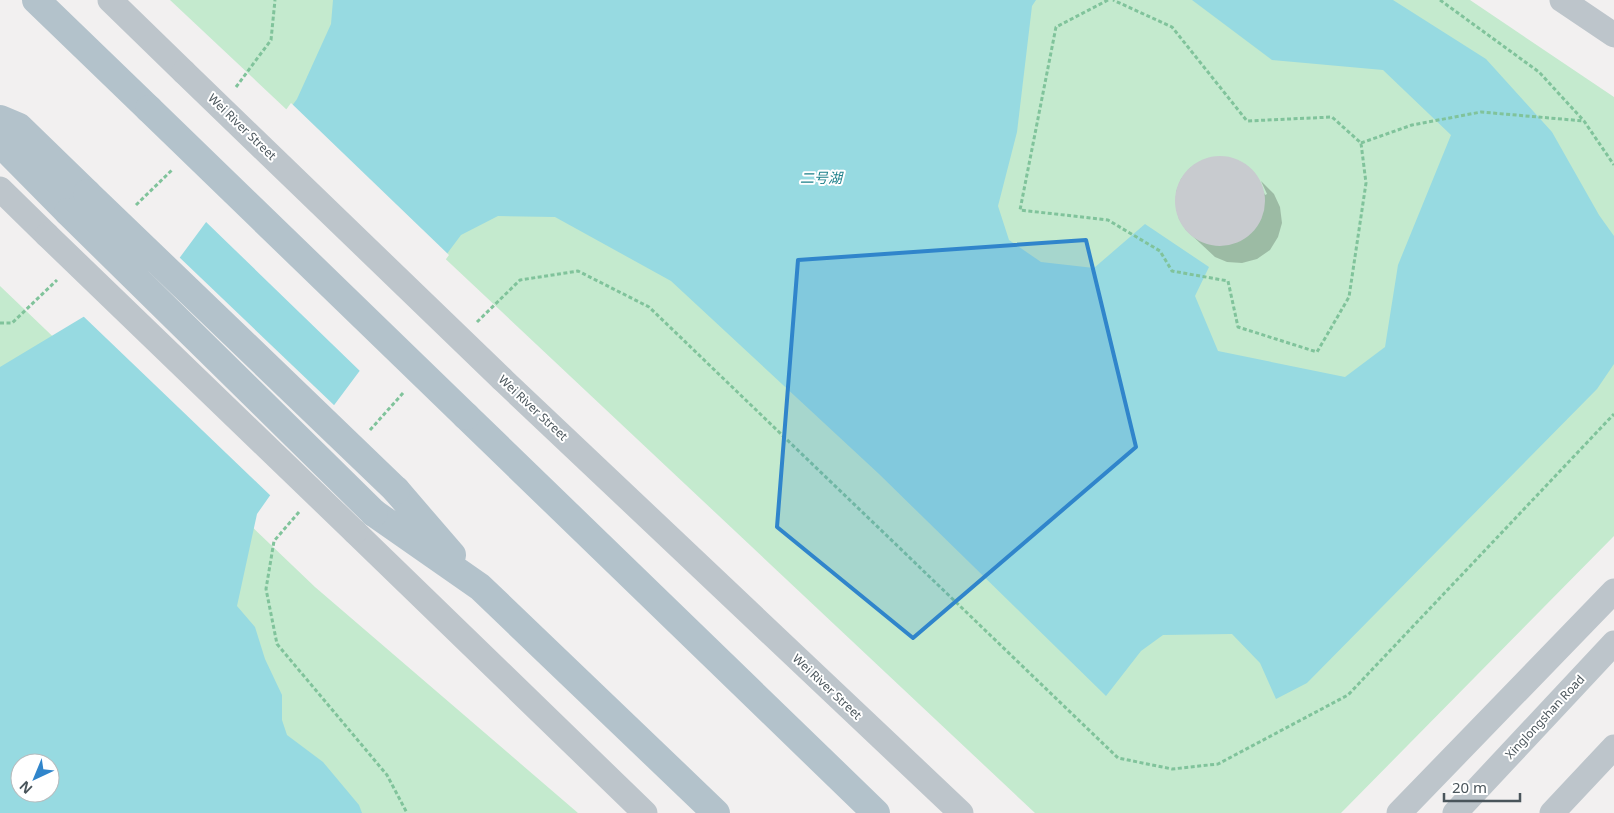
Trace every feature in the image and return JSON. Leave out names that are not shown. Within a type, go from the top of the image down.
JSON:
[{"type":"main road","points":[[36,0],[876,813]]},
{"type":"main road","points":[[0,119],[19,127],[78,203],[364,522],[480,587]]},
{"type":"main road","points":[[0,143],[78,203],[396,490],[480,587],[716,813]]},
{"type":"street","name":"Wei River Street","points":[[110,0],[502,379],[961,813]]},
{"type":"street","points":[[1562,0],[1614,35]]},
{"type":"street","points":[[0,189],[47,235],[364,522],[645,813]]},
{"type":"street","points":[[1399,813],[1614,592]]},
{"type":"street","name":"Xinglongshan Road","points":[[1455,813],[1614,643]]},
{"type":"street","points":[[1552,813],[1614,747]]},
{"type":"path","points":[[231,93],[271,40],[275,0]]},
{"type":"path","points":[[1108,0],[1056,27],[1020,210],[1108,220],[1160,251],[1172,271],[1228,282],[1238,327],[1317,352],[1349,296],[1366,183],[1361,143],[1332,117],[1247,122],[1172,27],[1114,0]]},
{"type":"path","points":[[1440,0],[1539,72],[1584,121],[1614,165]]},
{"type":"path","points":[[1361,143],[1412,125],[1481,112],[1584,121]]},
{"type":"path","points":[[132,209],[174,168]]},
{"type":"path","points":[[520,280],[578,271],[649,307],[1118,758],[1172,769],[1218,764],[1348,695],[1614,414]]},
{"type":"path","points":[[0,324],[12,322],[62,276]]},
{"type":"highlighted area","points":[[1086,240],[1136,447],[913,638],[777,527],[798,260]]},
{"type":"green space","points":[[170,0],[1470,0],[1614,97],[1614,536],[1341,813],[1035,813]]},
{"type":"green space","points":[[0,286],[315,587],[578,813],[0,813]]},
{"type":"water","name":"二号湖","points":[[333,0],[1036,0],[1032,6],[1017,132],[998,206],[1009,240],[1041,262],[1094,268],[1145,224],[1209,267],[1195,296],[1218,351],[1345,377],[1385,347],[1398,265],[1451,135],[1383,70],[1272,60],[1192,0],[1393,0],[1486,59],[1552,132],[1599,215],[1614,236],[1614,364],[1597,389],[1307,683],[1276,699],[1260,663],[1232,634],[1163,635],[1141,651],[1106,696],[879,474],[671,281],[555,217],[498,216],[461,235],[326,416],[257,514],[237,606],[255,627],[265,659],[282,695],[282,720],[287,735],[323,762],[359,805],[362,813],[0,813],[0,367],[178,260],[297,99],[331,24]]},
{"type":"pier","points":[[291,103],[449,255],[362,373],[204,220]]},
{"type":"pier","points":[[178,256],[336,407],[272,497],[82,315],[176,259]]},
{"type":"building","points":[[1220,156],[1237,159],[1252,169],[1262,184],[1265,201],[1262,218],[1252,233],[1237,243],[1220,246],[1203,243],[1188,233],[1178,218],[1175,201],[1178,184],[1188,169],[1203,159]]}]
